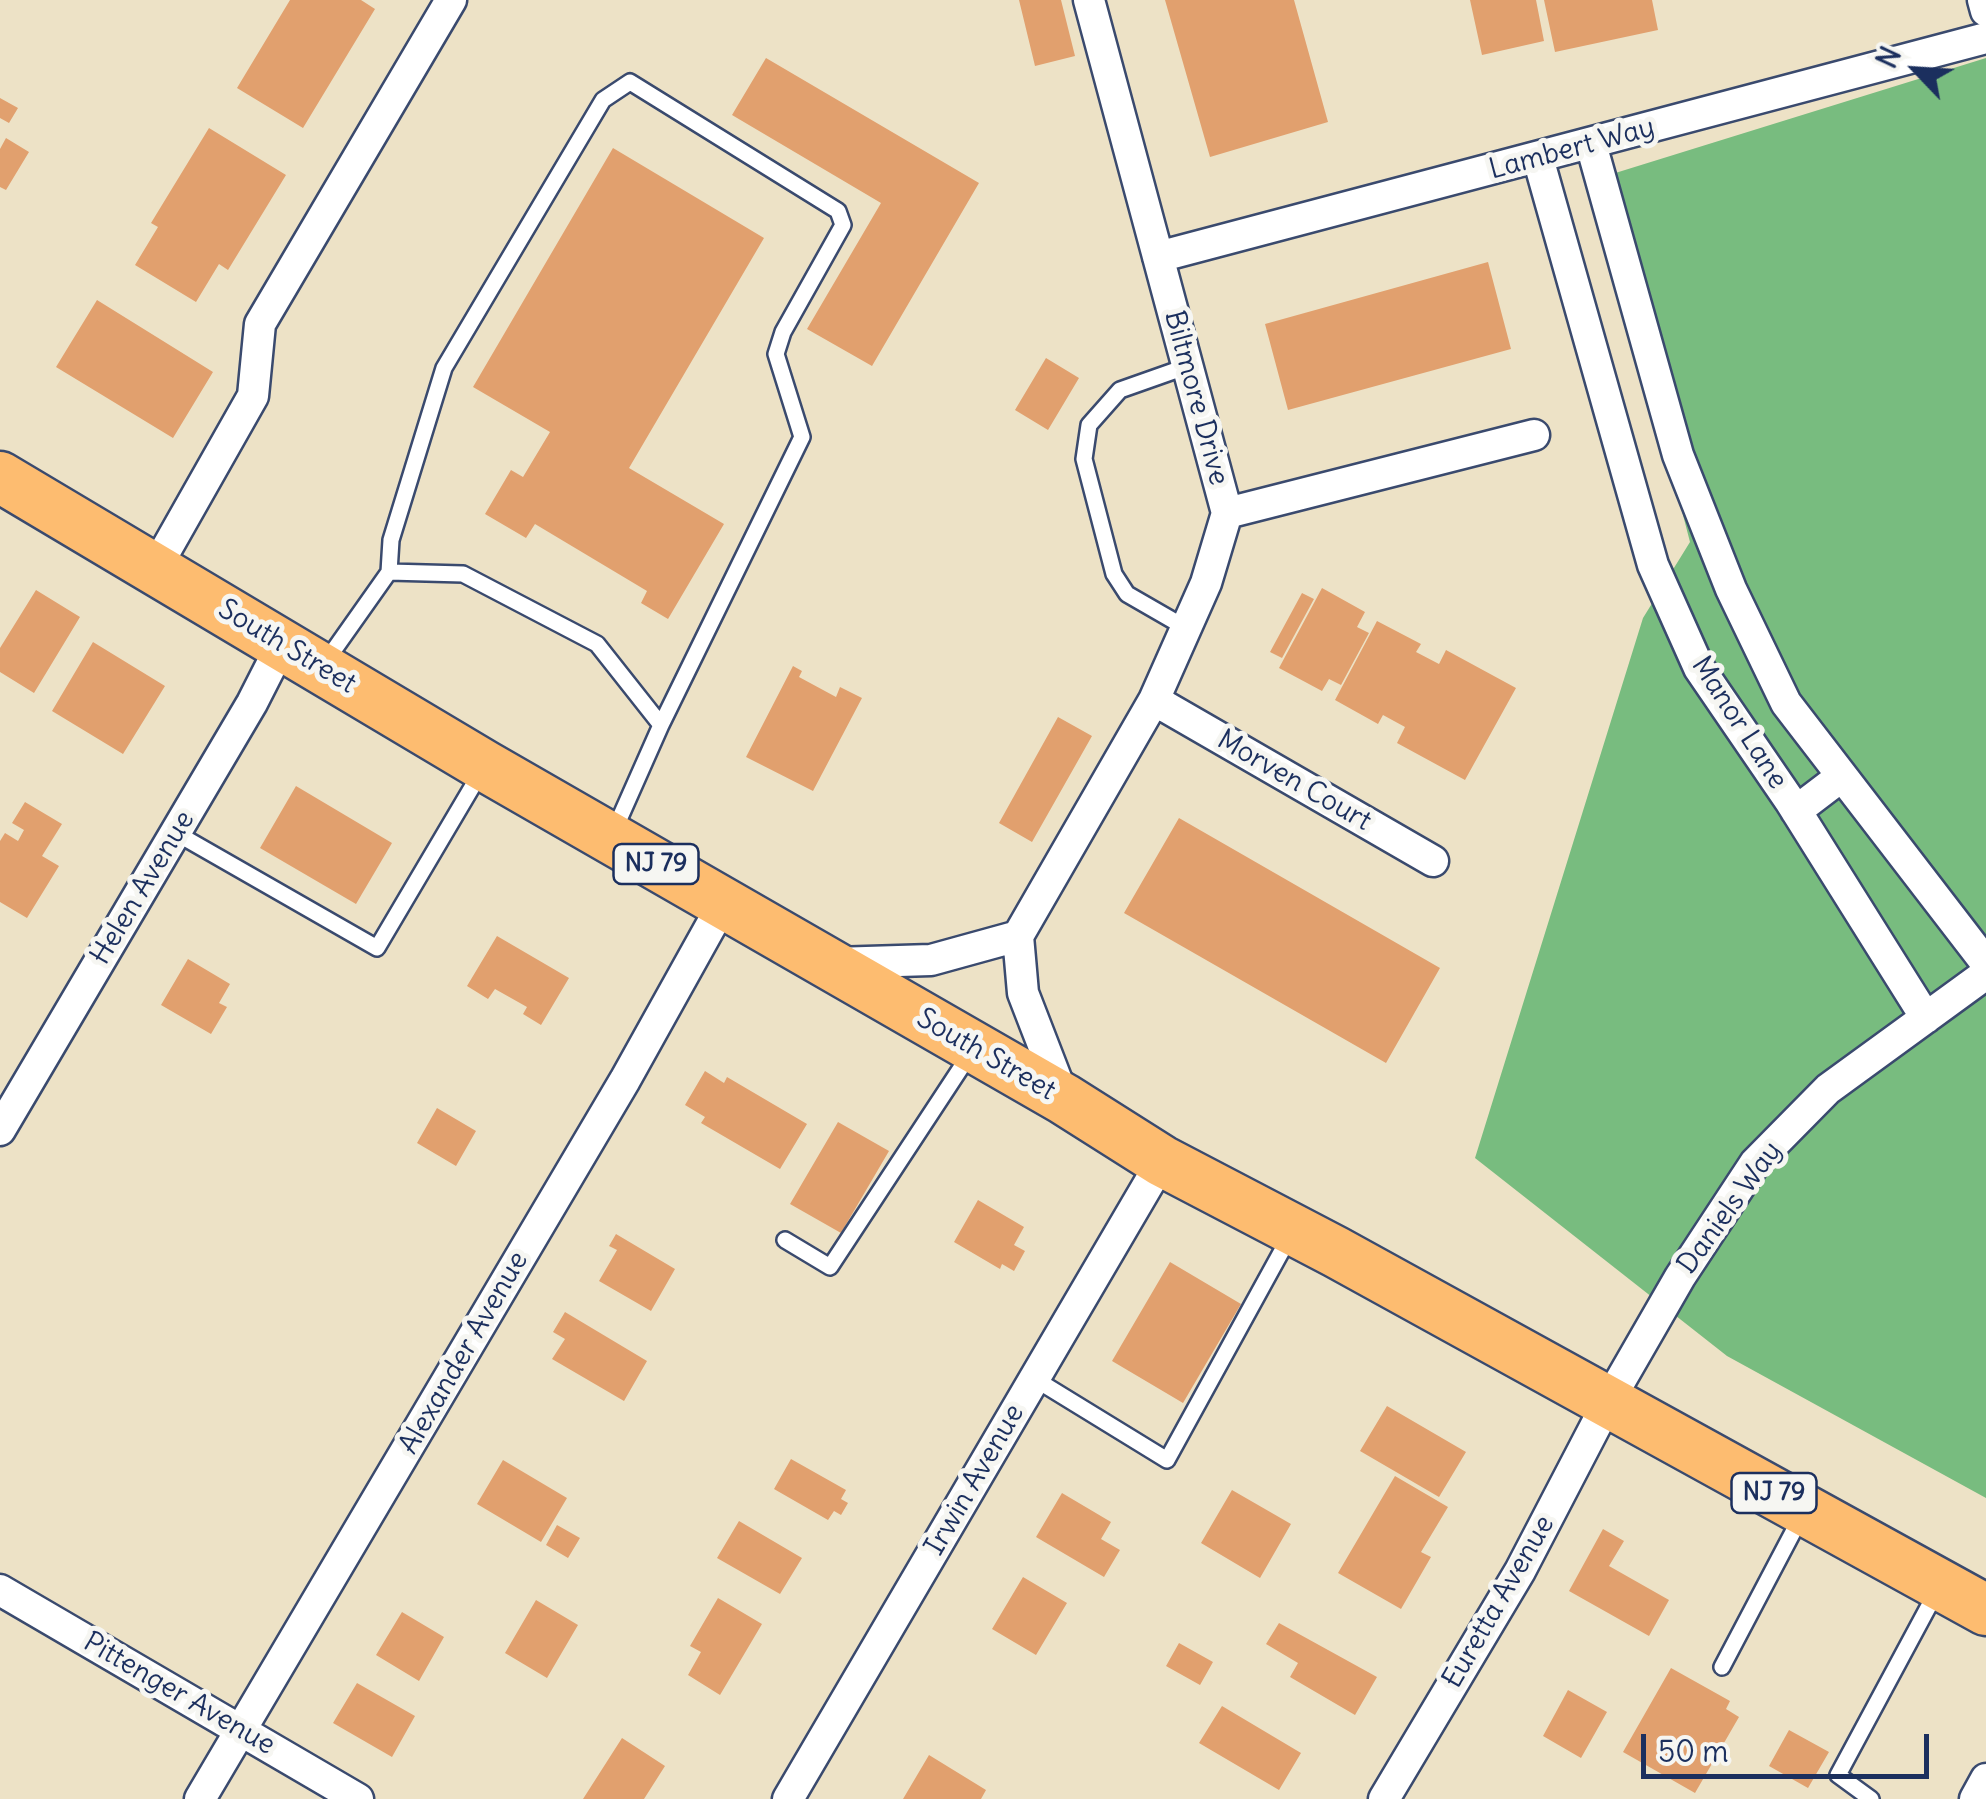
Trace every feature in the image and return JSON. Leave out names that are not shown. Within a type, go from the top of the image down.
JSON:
[{"type":"main road","name":"South Street","points":[[0,477],[722,904],[1064,1099],[1162,1162],[1986,1610]]},
{"type":"street","points":[[155,568],[253,396],[260,324],[452,0]]},
{"type":"street","name":"Biltmore Drive","points":[[1018,936],[1154,700],[1206,583],[1227,513],[1088,0]]},
{"type":"street","points":[[1983,0],[1986,11]]},
{"type":"street","name":"Lambert Way","points":[[1158,257],[1986,38]]},
{"type":"street","name":"Manor Lane","points":[[1591,144],[1678,454],[1731,589],[1786,702],[1986,963]]},
{"type":"street","name":"Manor Lane","points":[[1538,158],[1653,566],[1699,668],[1796,811],[1926,1018]]},
{"type":"street","points":[[1610,406],[1660,394]]},
{"type":"street","points":[[1227,513],[1534,435]]},
{"type":"street","name":"Helen Avenue","points":[[0,1130],[252,704],[302,656]]},
{"type":"street","name":"Morven Court","points":[[1154,700],[1433,862]]},
{"type":"street","name":"Manor Lane","points":[[1796,811],[1842,776]]},
{"type":"street","name":"Alexander Avenue","points":[[200,1799],[615,1096],[722,904]]},
{"type":"street","points":[[826,964],[931,960],[1018,936],[1022,993],[1064,1099]]},
{"type":"street","name":"Daniels Way","points":[[1608,1402],[1680,1278],[1755,1163],[1828,1089],[1986,974]]},
{"type":"street","name":"Irwin Avenue","points":[[788,1799],[1162,1162]]},
{"type":"street","name":"Euretta Avenue","points":[[1384,1799],[1520,1571],[1608,1402]]},
{"type":"street","name":"Pittenger Avenue","points":[[0,1590],[358,1799]]},
{"type":"street","points":[[1975,1799],[1986,1779]]},
{"type":"lane","points":[[302,656],[389,572],[391,540],[444,368],[604,100],[630,82],[838,210],[843,225],[783,332],[776,354],[802,437],[661,725],[612,836]]},
{"type":"lane","points":[[1186,628],[1127,594],[1114,574],[1084,458],[1090,426],[1120,390],[1188,366]]},
{"type":"lane","points":[[389,572],[463,574],[597,644],[661,725]]},
{"type":"lane","points":[[176,833],[377,948],[486,766]]},
{"type":"lane","points":[[785,1240],[830,1267],[974,1048]]},
{"type":"lane","points":[[1035,1379],[1167,1460],[1293,1230]]},
{"type":"lane","points":[[1722,1667],[1804,1510]]},
{"type":"lane","points":[[1870,1799],[1838,1775],[1940,1586]]},
{"type":"green space","points":[[1986,58],[1986,1498],[1727,1356],[1475,1158],[1643,618],[1690,542],[1596,179]]},
{"type":"building","points":[[290,0],[361,0],[375,9],[303,128],[237,88]]},
{"type":"building","points":[[1019,0],[1061,0],[1075,56],[1035,66]]},
{"type":"building","points":[[1165,0],[1294,0],[1328,122],[1210,157]]},
{"type":"building","points":[[1470,0],[1536,0],[1544,41],[1482,55]]},
{"type":"building","points":[[1544,0],[1652,0],[1658,30],[1555,52]]},
{"type":"building","points":[[766,58],[979,183],[872,366],[807,329],[881,203],[732,115]]},
{"type":"building","points":[[0,98],[18,108],[9,123],[0,118]]},
{"type":"building","points":[[209,128],[286,175],[228,270],[219,264],[196,302],[135,265],[158,227],[151,223]]},
{"type":"building","points":[[6,138],[29,152],[6,190],[0,187],[0,149]]},
{"type":"building","points":[[613,148],[764,238],[629,468],[724,524],[668,619],[641,603],[647,591],[535,524],[526,538],[485,514],[511,470],[523,477],[550,432],[473,387]]},
{"type":"building","points":[[1488,262],[1511,349],[1288,410],[1265,324]]},
{"type":"building","points":[[97,300],[213,372],[173,438],[56,367]]},
{"type":"building","points":[[1046,358],[1079,378],[1048,430],[1015,410]]},
{"type":"building","points":[[1322,588],[1365,612],[1357,627],[1369,633],[1341,685],[1329,679],[1322,691],[1279,668]]},
{"type":"building","points":[[36,590],[80,617],[34,693],[0,672],[0,648]]},
{"type":"building","points":[[1302,593],[1314,599],[1282,658],[1270,652]]},
{"type":"building","points":[[1377,621],[1421,644],[1416,652],[1439,664],[1446,650],[1516,688],[1465,780],[1397,743],[1405,727],[1383,715],[1378,724],[1335,700]]},
{"type":"building","points":[[93,642],[165,686],[123,754],[52,711]]},
{"type":"building","points":[[793,666],[802,671],[799,677],[836,697],[840,687],[862,698],[813,791],[746,757]]},
{"type":"building","points":[[1058,717],[1092,736],[1032,842],[999,823]]},
{"type":"building","points":[[296,786],[392,843],[356,904],[260,848]]},
{"type":"building","points":[[25,802],[62,824],[42,856],[59,866],[27,918],[0,902],[0,841],[5,833],[18,841],[24,830],[12,823]]},
{"type":"building","points":[[1179,818],[1440,968],[1386,1063],[1124,913]]},
{"type":"building","points":[[497,936],[569,978],[541,1025],[523,1014],[527,1007],[495,989],[488,999],[467,986]]},
{"type":"building","points":[[188,959],[230,984],[219,1003],[227,1007],[211,1034],[161,1005]]},
{"type":"building","points":[[705,1071],[724,1083],[727,1077],[807,1124],[780,1169],[701,1123],[705,1117],[685,1105]]},
{"type":"building","points":[[437,1108],[476,1131],[456,1166],[417,1143]]},
{"type":"building","points":[[838,1122],[889,1151],[841,1233],[790,1204]]},
{"type":"building","points":[[978,1200],[1024,1227],[1014,1245],[1025,1251],[1014,1271],[1002,1264],[1000,1269],[954,1242]]},
{"type":"building","points":[[616,1234],[675,1269],[651,1311],[599,1281],[617,1250],[609,1246]]},
{"type":"building","points":[[1170,1262],[1241,1304],[1183,1403],[1112,1361]]},
{"type":"building","points":[[565,1312],[647,1361],[624,1401],[552,1359],[565,1339],[553,1332]]},
{"type":"building","points":[[1387,1406],[1466,1452],[1439,1497],[1360,1451]]},
{"type":"building","points":[[791,1459],[846,1490],[841,1499],[848,1503],[841,1515],[834,1511],[828,1520],[774,1489]]},
{"type":"building","points":[[503,1460],[567,1498],[541,1542],[477,1504]]},
{"type":"building","points":[[1395,1476],[1448,1507],[1421,1552],[1431,1557],[1401,1609],[1338,1573]]},
{"type":"building","points":[[1232,1490],[1291,1524],[1260,1578],[1201,1543]]},
{"type":"building","points":[[1062,1493],[1111,1522],[1101,1539],[1120,1550],[1104,1577],[1036,1537]]},
{"type":"building","points":[[739,1521],[802,1558],[780,1594],[717,1558]]},
{"type":"building","points":[[557,1525],[580,1538],[568,1558],[546,1545]]},
{"type":"building","points":[[1603,1529],[1624,1541],[1609,1566],[1669,1600],[1649,1636],[1569,1591]]},
{"type":"building","points":[[1023,1577],[1067,1603],[1036,1655],[992,1629]]},
{"type":"building","points":[[718,1598],[762,1624],[720,1695],[688,1675],[701,1652],[690,1646]]},
{"type":"building","points":[[536,1600],[578,1625],[547,1678],[505,1653]]},
{"type":"building","points":[[402,1612],[444,1637],[419,1681],[376,1655]]},
{"type":"building","points":[[1279,1623],[1377,1677],[1355,1715],[1290,1677],[1298,1663],[1266,1644]]},
{"type":"building","points":[[1179,1643],[1213,1662],[1200,1685],[1166,1666]]},
{"type":"building","points":[[1671,1668],[1730,1701],[1726,1709],[1739,1717],[1695,1793],[1623,1752]]},
{"type":"building","points":[[357,1683],[415,1716],[392,1757],[333,1723]]},
{"type":"building","points":[[1568,1690],[1607,1712],[1581,1758],[1543,1736]]},
{"type":"building","points":[[1222,1706],[1301,1753],[1279,1790],[1199,1743]]},
{"type":"building","points":[[1789,1730],[1829,1752],[1808,1788],[1769,1766]]},
{"type":"building","points":[[622,1738],[665,1766],[644,1799],[583,1799]]},
{"type":"building","points":[[929,1755],[986,1790],[981,1799],[903,1799]]}]
